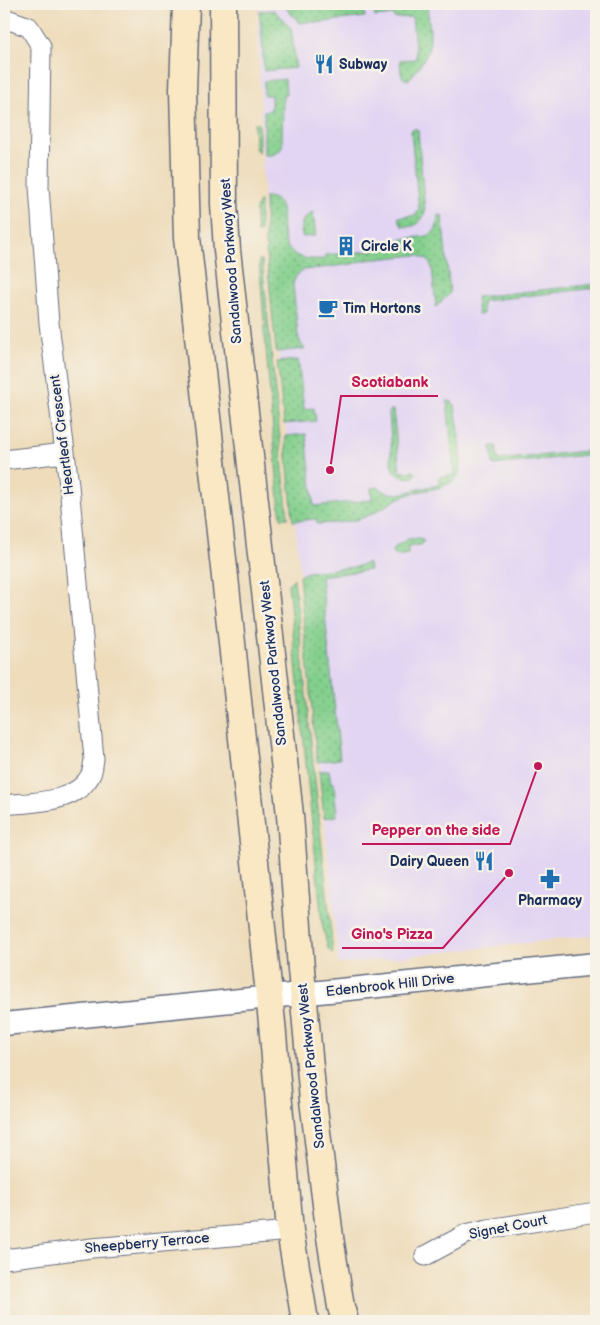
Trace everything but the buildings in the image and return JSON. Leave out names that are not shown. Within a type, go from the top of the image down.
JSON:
[{"type":"main road","points":[[186,4],[183,90],[187,238],[269,997],[290,1231],[305,1321]]},
{"type":"main road","name":"Sandalwood Parkway West","points":[[223,4],[224,204],[227,250],[290,815],[313,1100],[329,1227],[345,1321]]},
{"type":"street","name":"Heartleaf Crescent","points":[[4,18],[29,27],[41,46],[39,187],[49,323],[69,484],[94,759],[92,773],[85,783],[72,793],[60,799],[4,805]]},
{"type":"street","points":[[4,460],[64,453]]},
{"type":"street","name":"Edenbrook Hill Drive","points":[[4,1024],[596,964]]},
{"type":"street","name":"Signet Court","points":[[425,1256],[466,1234],[596,1212]]},
{"type":"street","name":"Sheepberry Terrace","points":[[4,1259],[92,1248],[290,1231]]},
{"type":"shaded area","points":[[265,4],[596,4],[596,935],[339,964],[264,210],[258,11]]},
{"type":"green space","points":[[282,4],[364,4],[365,17],[300,23]]},
{"type":"green space","points":[[373,4],[427,4],[430,31],[429,47],[420,65],[408,80],[403,78],[400,60],[416,59],[412,17],[394,18],[394,15],[375,17]]},
{"type":"green space","points":[[274,10],[291,28],[296,68],[264,71],[259,11]]},
{"type":"green space","points":[[285,79],[286,95],[283,96],[282,147],[274,154],[264,155],[264,111],[271,110],[271,95],[264,95],[264,81]]},
{"type":"green space","points":[[254,123],[259,123],[259,153],[255,148]]},
{"type":"green space","points":[[412,129],[417,129],[418,131],[425,212],[417,224],[406,227],[402,226],[398,218],[417,215],[419,210]]},
{"type":"green space","points":[[265,197],[276,200],[281,208],[285,242],[291,252],[304,258],[325,259],[325,255],[374,250],[373,243],[427,236],[434,231],[437,226],[438,216],[442,215],[450,293],[436,307],[432,268],[428,260],[418,255],[365,260],[353,264],[304,270],[296,276],[293,284],[298,336],[305,349],[276,352],[267,248],[265,247]]},
{"type":"green space","points":[[260,200],[260,233],[257,233],[256,211]]},
{"type":"green space","points":[[313,212],[316,236],[303,237],[302,223]]},
{"type":"green space","points":[[259,260],[262,260],[288,518],[281,518],[279,501],[264,333],[266,323],[264,321]]},
{"type":"green space","points":[[596,284],[596,288],[482,301],[483,314],[478,315],[476,297]]},
{"type":"green space","points":[[298,360],[304,409],[314,408],[316,421],[284,424],[277,362]]},
{"type":"green space","points":[[447,401],[455,405],[461,459],[459,474],[450,483],[407,495],[366,517],[354,520],[317,524],[317,519],[293,521],[285,436],[306,434],[314,506],[372,500],[371,488],[378,487],[393,494],[403,493],[439,485],[439,477],[454,475]]},
{"type":"green space","points":[[389,410],[393,410],[400,472],[414,471],[416,473],[414,477],[401,476],[395,472],[391,464]]},
{"type":"green space","points":[[491,446],[496,446],[498,460],[596,450],[596,454],[493,465]]},
{"type":"green space","points":[[420,538],[423,540],[423,543],[421,545],[408,546],[408,554],[397,556],[392,553],[393,548],[408,539]]},
{"type":"green space","points":[[367,563],[370,570],[321,576],[340,759],[317,762],[299,576],[307,572],[355,567]]},
{"type":"green space","points":[[294,578],[332,953],[328,949],[322,924],[288,584]]},
{"type":"green space","points":[[329,770],[331,783],[334,783],[337,816],[324,818],[319,771]]},
{"type":"place","name":"Subway","points":[[324,64]]},
{"type":"place","name":"Circle K","points":[[346,246]]},
{"type":"place","name":"Tim Hortons","points":[[328,308]]},
{"type":"place","name":"Scotiabank","points":[[330,470]]},
{"type":"place","name":"Pepper on the side","points":[[538,766]]},
{"type":"place","name":"Dairy Queen","points":[[484,861]]},
{"type":"place","name":"Gino's Pizza","points":[[509,873]]},
{"type":"place","name":"Pharmacy","points":[[550,879]]}]
